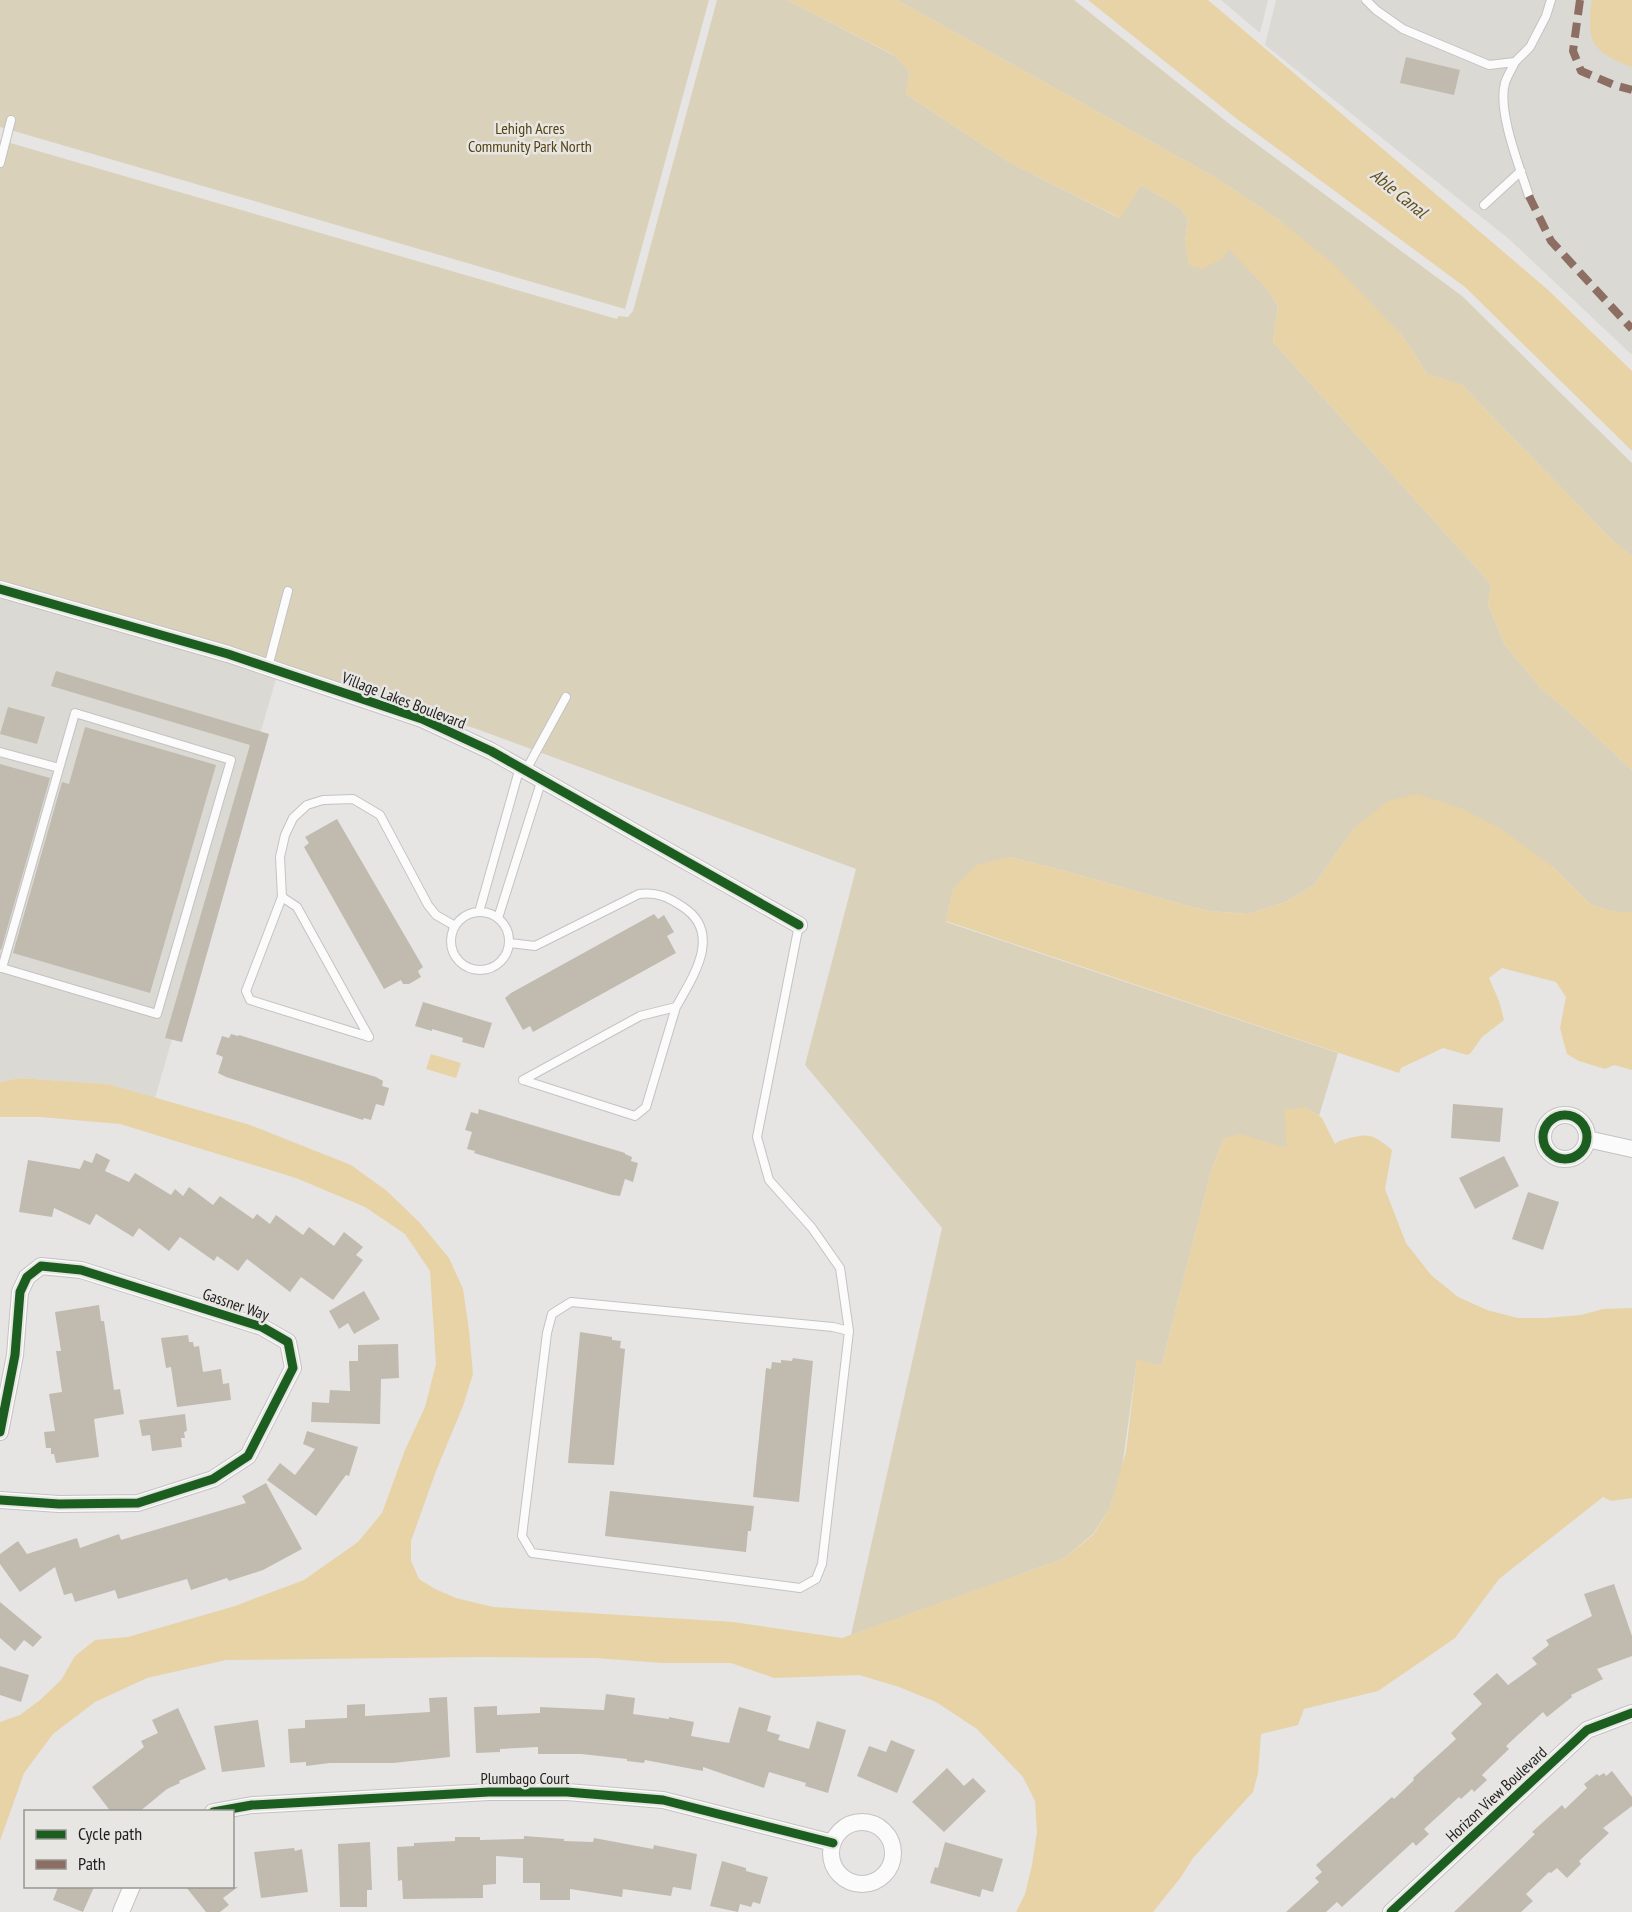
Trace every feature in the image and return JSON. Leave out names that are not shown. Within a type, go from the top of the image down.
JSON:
[{"type":"street","name":"Village Lakes Boulevard","points":[[0,589],[268,667],[422,719],[491,751],[799,925]]},
{"type":"street","points":[[1587,1139],[1632,1149]]},
{"type":"street","name":"Gassner Way","points":[[0,1432],[15,1355],[20,1292],[27,1277],[41,1266],[81,1270],[262,1327],[288,1342],[293,1368],[248,1456],[213,1479],[138,1503],[59,1504],[0,1500]]},
{"type":"street","name":"Horizon View Boulevard","points":[[1391,1912],[1587,1731],[1632,1713]]},
{"type":"street","name":"Plumbago Court","points":[[224,1810],[252,1805],[489,1792],[567,1791],[663,1800],[832,1843]]},
{"type":"street","points":[[121,1912],[132,1888]]},
{"type":"lane","points":[[1365,0],[1403,29],[1451,51],[1490,66],[1515,62]]},
{"type":"lane","points":[[1529,196],[1503,103],[1505,83],[1515,62],[1530,47],[1546,16],[1551,0]]},
{"type":"lane","points":[[0,163],[11,120]]},
{"type":"lane","points":[[1484,205],[1521,171]]},
{"type":"lane","points":[[268,667],[288,591]]},
{"type":"lane","points":[[479,912],[523,769],[566,697]]},
{"type":"lane","points":[[75,712],[231,760],[157,1014],[1,968],[75,712]]},
{"type":"lane","points":[[0,752],[59,768]]},
{"type":"lane","points":[[498,918],[542,779]]},
{"type":"lane","points":[[282,897],[297,907],[369,1037],[250,1000],[248,997],[246,991],[282,897],[280,857],[285,835],[293,818],[307,805],[323,800],[353,799],[380,815],[428,905],[436,915],[455,926]]},
{"type":"lane","points":[[510,943],[535,946],[639,894],[654,892],[672,899],[692,913],[703,934],[702,950],[695,973],[676,1007],[646,1107],[635,1116],[523,1080],[640,1016],[676,1007]]},
{"type":"lane","points":[[479,912],[498,918],[509,934],[510,943],[502,961],[486,970],[476,970],[459,961],[451,944],[455,926],[462,918],[479,912]]},
{"type":"lane","points":[[799,925],[757,1137],[769,1180],[812,1228],[840,1268],[849,1330],[822,1564],[816,1579],[800,1588],[532,1553],[522,1536],[545,1344],[552,1314],[571,1302],[849,1330]]},
{"type":"shaded area","points":[[1221,0],[1268,0],[1260,33]]},
{"type":"shaded area","points":[[1276,0],[1632,0],[1632,355],[1509,239],[1265,45]]},
{"type":"shaded area","points":[[0,592],[278,672],[155,1098],[108,1084],[19,1078],[0,1082]]},
{"type":"green space","name":"Lehigh Acres Community Park North","points":[[0,0],[709,0],[625,309],[0,127]]},
{"type":"green space","points":[[717,0],[787,0],[895,56],[910,72],[906,94],[1007,161],[1119,218],[1141,185],[1180,208],[1188,219],[1185,241],[1229,248],[1266,288],[1278,306],[1273,342],[1491,584],[1488,605],[1505,645],[1541,688],[1632,770],[1632,912],[1617,912],[1591,905],[1553,867],[1354,828],[1314,885],[1286,902],[1248,914],[1208,911],[1009,857],[953,889],[946,922],[1338,1053],[1319,1116],[1305,1107],[1287,1148],[1224,1138],[1211,1171],[1162,1364],[1156,1365],[1137,1360],[1122,1468],[1110,1508],[1093,1534],[1063,1559],[851,1635],[942,1228],[805,1065],[856,869],[474,728],[0,592],[0,140],[617,319],[618,316],[628,317],[633,311]]},
{"type":"green space","points":[[897,0],[1074,0],[1232,126],[1462,296],[1632,463],[1632,556],[1611,539],[1462,385],[1427,374],[1402,335],[1278,219],[1218,179]]},
{"type":"water","points":[[787,0],[897,0],[1218,179],[1278,219],[1331,262],[1402,335],[1427,374],[1461,384],[1611,539],[1632,556],[1632,770],[1541,688],[1505,645],[1488,605],[1491,584],[1273,342],[1278,306],[1266,288],[1229,249],[1223,258],[1202,269],[1189,265],[1185,241],[1188,219],[1180,208],[1141,185],[1120,218],[1007,161],[906,94],[910,72],[894,55]]},
{"type":"water","name":"Able Canal","points":[[1088,0],[1208,0],[1547,289],[1632,371],[1632,451],[1465,287],[1237,119]]},
{"type":"water","points":[[1592,0],[1632,0],[1632,67],[1608,56],[1595,44],[1590,26]]},
{"type":"water","points":[[1417,794],[1461,808],[1501,829],[1553,867],[1591,905],[1617,912],[1632,912],[1632,1070],[1614,1065],[1605,1069],[1579,1061],[1567,1054],[1560,1028],[1566,997],[1556,982],[1502,968],[1489,978],[1504,1020],[1482,1037],[1470,1054],[1443,1048],[1401,1068],[1399,1073],[946,921],[953,889],[977,865],[1009,857],[1208,911],[1248,914],[1286,902],[1314,885],[1354,828],[1388,801]]},
{"type":"water","points":[[431,1054],[461,1063],[456,1078],[426,1069]]},
{"type":"water","points":[[19,1078],[108,1084],[250,1125],[351,1165],[387,1191],[420,1223],[449,1258],[463,1289],[473,1374],[411,1541],[411,1561],[419,1579],[456,1598],[493,1607],[733,1622],[842,1638],[1063,1559],[1093,1535],[1110,1508],[1126,1452],[1137,1359],[1156,1365],[1162,1364],[1211,1171],[1224,1138],[1240,1134],[1287,1148],[1284,1110],[1305,1107],[1322,1118],[1335,1144],[1339,1141],[1367,1136],[1373,1137],[1392,1150],[1385,1189],[1406,1243],[1431,1275],[1458,1297],[1487,1310],[1518,1318],[1581,1315],[1603,1309],[1632,1308],[1632,1498],[1611,1501],[1603,1497],[1499,1579],[1455,1638],[1378,1691],[1304,1709],[1298,1725],[1261,1734],[1258,1773],[1253,1792],[1193,1858],[1153,1912],[1016,1912],[1025,1894],[1032,1865],[1037,1832],[1035,1801],[1023,1777],[977,1729],[936,1702],[899,1687],[859,1675],[774,1678],[731,1663],[479,1657],[226,1660],[147,1678],[95,1702],[53,1734],[24,1773],[0,1841],[0,1722],[20,1715],[40,1700],[61,1680],[75,1656],[95,1640],[128,1637],[235,1606],[304,1580],[358,1542],[382,1513],[405,1450],[425,1407],[436,1364],[430,1271],[405,1234],[365,1207],[296,1178],[120,1124],[40,1117],[0,1117],[0,1082]]},
{"type":"building","points":[[1406,57],[1460,70],[1454,95],[1400,83]]},
{"type":"building","points":[[56,671],[269,734],[182,1042],[165,1038],[250,745],[51,686]]},
{"type":"building","points":[[8,707],[45,717],[37,744],[0,734]]},
{"type":"building","points":[[85,727],[216,765],[150,993],[13,953],[62,782],[69,784]]},
{"type":"building","points":[[0,764],[50,778],[1,950],[0,949]]},
{"type":"building","points":[[337,819],[423,967],[418,971],[421,977],[409,984],[403,984],[401,980],[384,989],[304,847],[309,843],[305,837]]},
{"type":"building","points":[[654,914],[658,919],[664,915],[674,932],[667,936],[676,953],[533,1032],[530,1026],[523,1030],[505,998]]},
{"type":"building","points":[[423,1002],[492,1023],[484,1048],[462,1042],[463,1038],[415,1026]]},
{"type":"building","points":[[231,1034],[376,1077],[383,1081],[382,1086],[389,1088],[384,1106],[376,1104],[371,1120],[364,1118],[363,1120],[226,1077],[218,1073],[223,1057],[216,1054],[222,1036],[229,1038]]},
{"type":"building","points":[[1453,1104],[1503,1108],[1500,1142],[1451,1138]]},
{"type":"building","points":[[479,1109],[625,1153],[632,1157],[631,1161],[638,1163],[633,1182],[625,1179],[620,1196],[612,1195],[474,1153],[475,1151],[467,1149],[472,1132],[465,1130],[471,1112],[478,1114]]},
{"type":"building","points":[[96,1153],[110,1160],[105,1171],[129,1182],[135,1173],[171,1195],[175,1189],[183,1196],[189,1187],[213,1205],[220,1196],[253,1219],[257,1214],[270,1224],[276,1215],[303,1235],[309,1227],[334,1246],[344,1232],[363,1247],[356,1255],[363,1260],[333,1300],[301,1277],[290,1292],[247,1259],[238,1271],[217,1256],[214,1261],[180,1237],[169,1251],[139,1228],[133,1237],[96,1214],[90,1225],[54,1208],[52,1217],[19,1212],[28,1160],[80,1169],[84,1160],[92,1163]]},
{"type":"building","points":[[1504,1156],[1519,1186],[1475,1209],[1459,1178]]},
{"type":"building","points":[[1528,1192],[1559,1202],[1543,1250],[1512,1239]]},
{"type":"building","points":[[364,1291],[380,1319],[354,1334],[348,1323],[339,1329],[329,1311]]},
{"type":"building","points":[[99,1305],[101,1321],[104,1321],[114,1390],[120,1389],[124,1414],[94,1419],[99,1457],[56,1463],[54,1454],[51,1454],[51,1448],[46,1448],[44,1432],[55,1431],[49,1394],[62,1392],[56,1351],[61,1351],[55,1312]]},
{"type":"building","points":[[580,1332],[612,1337],[612,1340],[621,1341],[620,1348],[625,1349],[614,1465],[568,1463]]},
{"type":"building","points":[[188,1335],[189,1342],[193,1342],[194,1347],[199,1346],[203,1372],[221,1369],[223,1384],[229,1383],[231,1400],[177,1407],[171,1367],[166,1368],[161,1338]]},
{"type":"building","points":[[398,1344],[399,1378],[381,1379],[380,1424],[311,1422],[312,1402],[329,1403],[330,1390],[350,1391],[349,1361],[358,1361],[358,1345]]},
{"type":"building","points":[[793,1358],[813,1361],[799,1502],[753,1497],[766,1368],[771,1369],[772,1362],[792,1361]]},
{"type":"building","points":[[185,1414],[187,1431],[184,1432],[185,1438],[181,1438],[182,1447],[152,1451],[150,1435],[142,1436],[139,1420]]},
{"type":"building","points":[[307,1431],[358,1447],[349,1476],[346,1475],[316,1516],[267,1480],[280,1463],[295,1475],[315,1449],[303,1444]]},
{"type":"building","points":[[266,1483],[302,1549],[263,1570],[229,1581],[227,1578],[191,1590],[187,1579],[118,1599],[115,1590],[75,1602],[72,1593],[64,1595],[55,1567],[20,1592],[0,1564],[0,1554],[18,1541],[27,1554],[77,1538],[80,1548],[119,1534],[121,1540],[246,1503],[242,1496]]},
{"type":"building","points":[[610,1491],[754,1506],[746,1552],[605,1536]]},
{"type":"building","points":[[1614,1584],[1632,1636],[1632,1656],[1597,1669],[1603,1679],[1571,1695],[1572,1697],[1547,1717],[1543,1712],[1506,1746],[1509,1749],[1482,1775],[1487,1780],[1474,1792],[1472,1789],[1461,1799],[1459,1797],[1424,1829],[1429,1834],[1416,1846],[1413,1842],[1342,1907],[1337,1902],[1326,1912],[1286,1912],[1319,1882],[1315,1878],[1322,1872],[1316,1865],[1392,1797],[1394,1799],[1414,1780],[1413,1778],[1456,1739],[1451,1733],[1482,1704],[1473,1694],[1497,1673],[1508,1685],[1537,1664],[1532,1658],[1549,1645],[1546,1640],[1592,1616],[1584,1594]]},
{"type":"building","points":[[0,1602],[42,1637],[33,1647],[24,1640],[15,1651],[0,1638]]},
{"type":"building","points":[[0,1666],[29,1675],[21,1702],[0,1695]]},
{"type":"building","points":[[606,1694],[635,1698],[633,1714],[694,1722],[691,1736],[729,1743],[739,1707],[771,1716],[767,1731],[780,1735],[778,1740],[809,1749],[817,1721],[846,1730],[828,1793],[805,1786],[806,1783],[769,1772],[764,1788],[703,1767],[703,1771],[645,1760],[644,1763],[581,1754],[538,1754],[538,1747],[476,1753],[474,1707],[497,1706],[497,1715],[540,1713],[540,1707],[604,1710]]},
{"type":"building","points":[[447,1697],[450,1757],[393,1763],[330,1763],[306,1766],[306,1762],[290,1763],[288,1729],[305,1728],[305,1720],[347,1718],[347,1705],[365,1704],[365,1716],[430,1712],[429,1698]]},
{"type":"building","points":[[178,1708],[206,1769],[179,1781],[180,1783],[167,1789],[141,1810],[109,1810],[92,1787],[144,1747],[141,1741],[158,1733],[152,1720]]},
{"type":"building","points":[[258,1720],[265,1767],[222,1772],[214,1726]]},
{"type":"building","points":[[891,1740],[915,1750],[897,1793],[857,1776],[869,1746],[886,1752]]},
{"type":"building","points":[[947,1768],[964,1786],[973,1778],[986,1791],[944,1832],[912,1802]]},
{"type":"building","points":[[1612,1771],[1632,1797],[1632,1806],[1603,1828],[1609,1833],[1579,1861],[1581,1864],[1567,1878],[1557,1868],[1549,1872],[1526,1894],[1533,1901],[1521,1912],[1454,1912],[1535,1834],[1532,1832],[1562,1805],[1565,1809],[1587,1788],[1584,1784],[1597,1774],[1599,1776],[1604,1773],[1606,1776]]},
{"type":"building","points":[[524,1836],[593,1842],[594,1838],[653,1849],[654,1845],[697,1854],[691,1890],[673,1887],[671,1896],[623,1889],[622,1897],[570,1889],[570,1900],[540,1900],[540,1883],[523,1883],[523,1858],[496,1856],[496,1884],[483,1885],[483,1898],[403,1899],[402,1880],[398,1881],[397,1847],[414,1846],[414,1843],[455,1841],[455,1837],[480,1837],[480,1840],[524,1839]]},
{"type":"building","points":[[370,1842],[372,1890],[367,1890],[367,1907],[340,1907],[338,1844]]},
{"type":"building","points":[[945,1842],[1003,1859],[993,1892],[982,1889],[980,1897],[930,1883],[935,1867],[938,1868]]},
{"type":"building","points":[[294,1848],[295,1851],[302,1849],[308,1892],[261,1898],[254,1852]]},
{"type":"building","points":[[722,1861],[768,1877],[760,1904],[753,1902],[751,1907],[740,1904],[738,1912],[710,1906]]},
{"type":"building","points":[[238,1887],[223,1898],[229,1905],[220,1912],[206,1912],[187,1888]]},
{"type":"building","points":[[58,1888],[94,1888],[83,1912],[53,1900]]},
{"type":"marked path","points":[[1580,0],[1573,51],[1581,71],[1632,90]]},
{"type":"marked path","points":[[1529,196],[1551,241],[1632,329]]},
{"type":"cycle path","points":[[0,589],[228,654],[422,719],[491,751],[799,925]]},
{"type":"cycle path","points":[[1565,1115],[1580,1122],[1587,1137],[1580,1152],[1565,1159],[1550,1152],[1543,1137],[1550,1122],[1565,1115]]},
{"type":"cycle path","points":[[0,1432],[15,1355],[20,1292],[27,1277],[41,1266],[81,1270],[262,1327],[288,1342],[293,1368],[248,1456],[213,1479],[138,1503],[59,1504],[0,1500]]},
{"type":"cycle path","points":[[1391,1912],[1587,1730],[1632,1713]]},
{"type":"cycle path","points":[[224,1810],[252,1805],[489,1792],[567,1792],[663,1800],[833,1843]]}]
